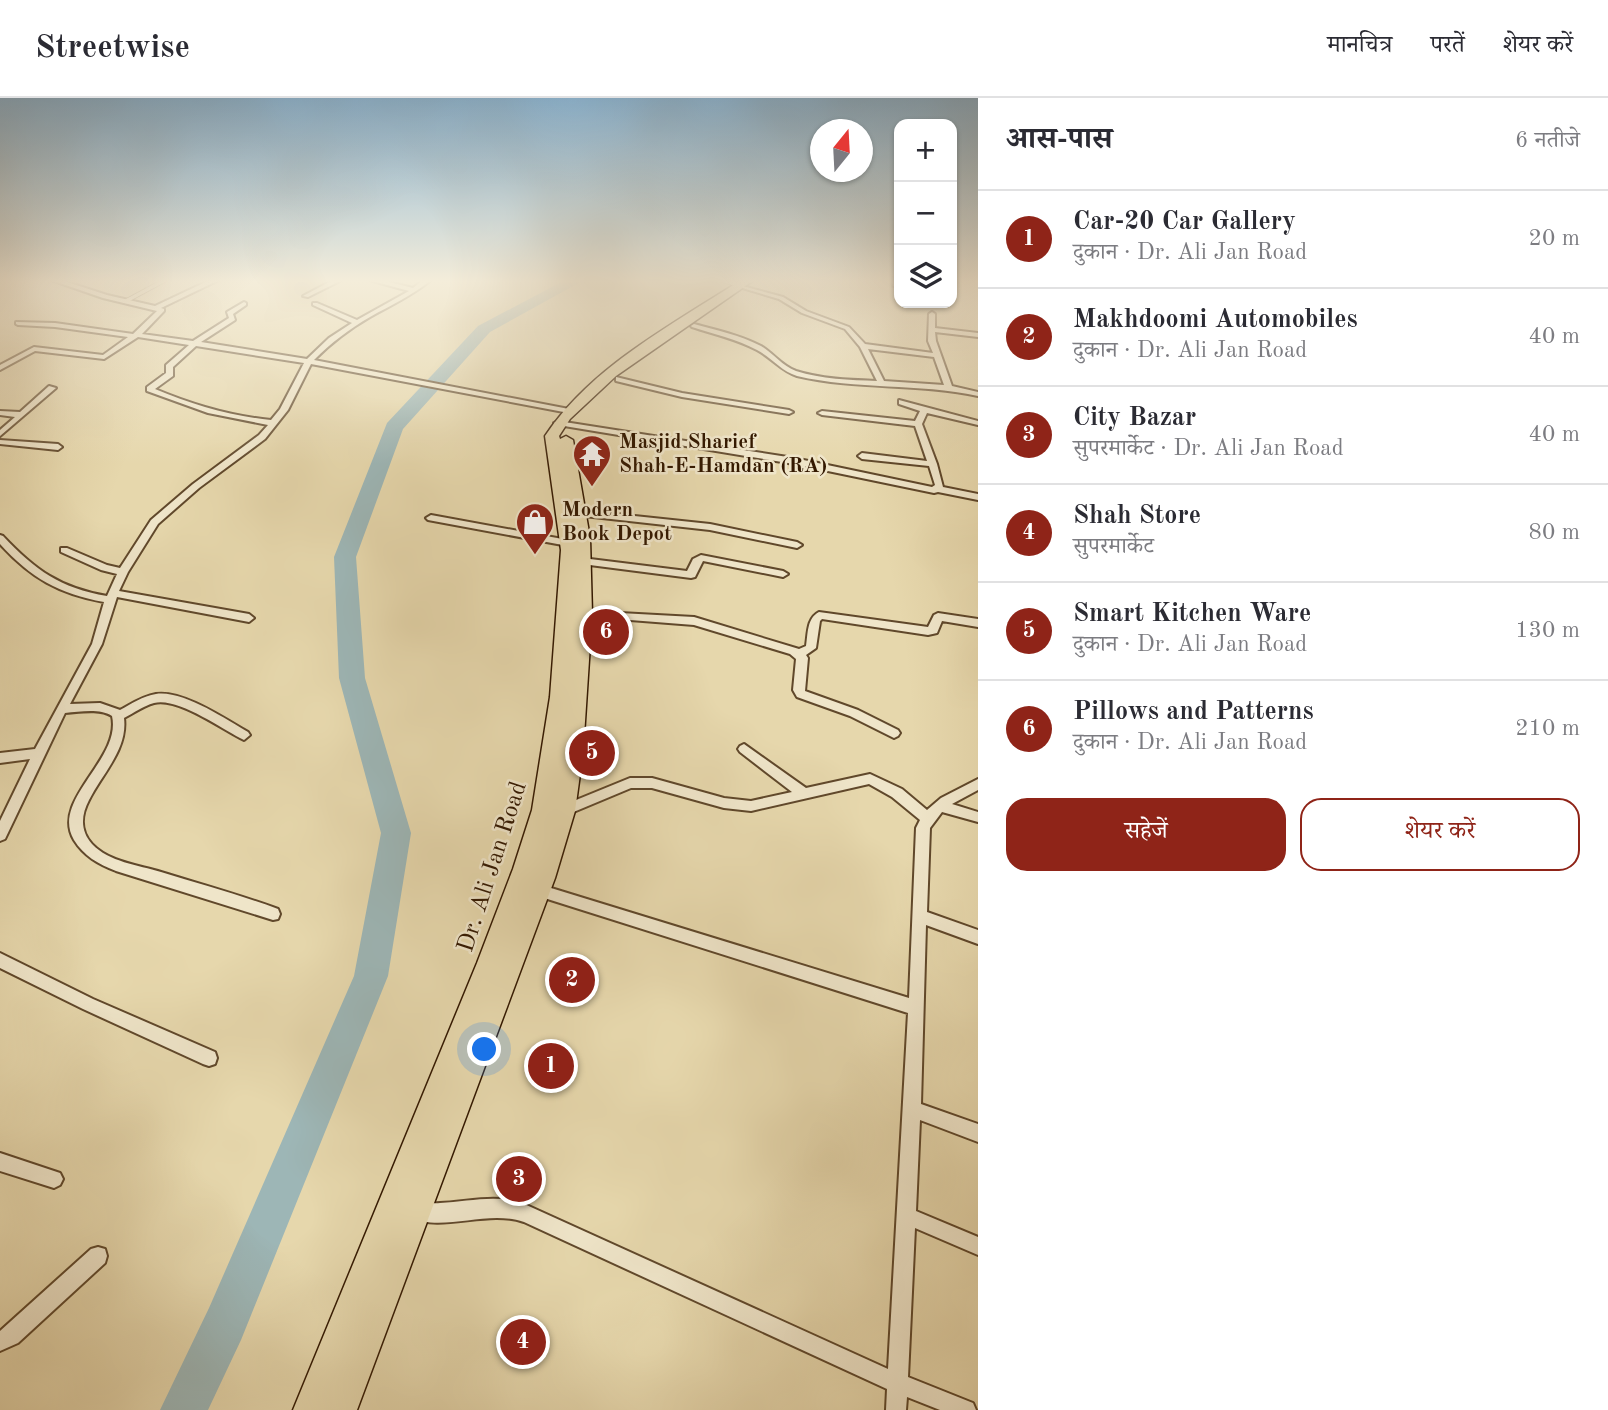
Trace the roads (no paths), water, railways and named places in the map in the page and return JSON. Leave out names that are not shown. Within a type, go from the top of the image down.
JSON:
[{"type":"main road","points":[[566,420],[639,354],[658,341]]},
{"type":"main road","points":[[566,420],[578,414],[670,341]]},
{"type":"main road","name":"Dr. Ali Jan Road","points":[[339,1410],[538,890],[564,811],[573,752],[583,614],[578,513],[566,441],[566,420]]},
{"type":"main road","name":"Dr. Ali Jan Road","points":[[312,1410],[490,963],[525,869],[542,810],[560,697],[567,614],[568,542],[552,436],[566,420]]},
{"type":"street","points":[[0,368],[34,349],[104,357],[127,341]]},
{"type":"street","points":[[176,341],[266,353],[453,388],[566,420],[794,461],[901,485],[978,497]]},
{"type":"street","points":[[198,341],[169,367],[170,374],[150,389],[230,417],[274,424]]},
{"type":"street","points":[[0,835],[97,644],[122,572],[155,523],[174,503],[249,449],[274,424],[308,362],[329,341]]},
{"type":"street","points":[[739,341],[759,348],[779,365],[794,373],[949,388],[978,394]]},
{"type":"street","points":[[859,341],[881,382]]},
{"type":"street","points":[[934,341],[936,355],[949,388]]},
{"type":"street","points":[[863,346],[936,355]]},
{"type":"street","points":[[619,379],[682,395],[789,412]]},
{"type":"street","points":[[0,434],[52,388]]},
{"type":"street","points":[[902,402],[978,423]]},
{"type":"street","points":[[924,410],[918,424],[940,486],[938,489]]},
{"type":"street","points":[[0,413],[21,415]]},
{"type":"street","points":[[822,413],[918,424]]},
{"type":"street","points":[[0,442],[58,447]]},
{"type":"street","points":[[862,456],[933,464]]},
{"type":"street","points":[[578,513],[732,530],[797,545]]},
{"type":"street","points":[[430,517],[568,542]]},
{"type":"street","points":[[0,538],[14,554],[53,585],[78,595],[112,597],[249,618]]},
{"type":"street","points":[[64,551],[87,562],[122,572]]},
{"type":"street","points":[[582,561],[691,575],[696,561],[701,558],[783,573]]},
{"type":"street","points":[[583,614],[694,621],[799,654],[811,649],[815,620],[819,615],[928,631],[933,630],[938,617],[978,624]]},
{"type":"street","points":[[799,654],[802,661],[799,688],[801,694],[853,713],[894,733]]},
{"type":"street","points":[[118,716],[149,701],[164,698],[194,709],[244,735]]},
{"type":"street","points":[[63,709],[103,708],[118,716],[120,730],[115,748],[76,809],[79,834],[85,846],[118,864],[273,914]]},
{"type":"street","points":[[744,748],[804,794]]},
{"type":"street","points":[[0,758],[40,753]]},
{"type":"street","points":[[564,811],[630,783],[652,783],[737,806],[751,806],[870,779],[933,811],[978,817]]},
{"type":"street","points":[[896,1410],[912,1110],[921,843],[933,811],[978,784]]},
{"type":"street","points":[[538,890],[916,1009]]},
{"type":"street","points":[[919,916],[978,937]]},
{"type":"street","points":[[0,960],[88,1004],[209,1058]]},
{"type":"street","points":[[912,1110],[978,1133]]},
{"type":"street","points":[[0,1162],[54,1179]]},
{"type":"street","points":[[394,1202],[416,1211],[513,1209],[565,1230],[899,1384],[966,1410]]},
{"type":"street","points":[[907,1216],[978,1246]]},
{"type":"street","points":[[0,1341],[10,1336],[98,1256]]},
{"type":"waterway","points":[[184,1410],[225,1324],[371,976],[396,833],[352,678],[345,557],[394,427],[473,341]]},
{"type":"place","name":"Masjid Sharief Shah-E-Hamdan (RA)","points":[[592,488]]},
{"type":"place","name":"Modern Book Depot","points":[[535,556]]},
{"type":"place","name":"Pillows and Patterns","points":[[606,632]]},
{"type":"place","name":"Smart Kitchen Ware","points":[[592,753]]},
{"type":"place","name":"Makhdoomi Automobiles","points":[[572,980]]},
{"type":"place","name":"Car-20 Car Gallery","points":[[551,1066]]},
{"type":"place","name":"City Bazar","points":[[519,1179]]},
{"type":"place","name":"Shah Store","points":[[523,1342]]}]
